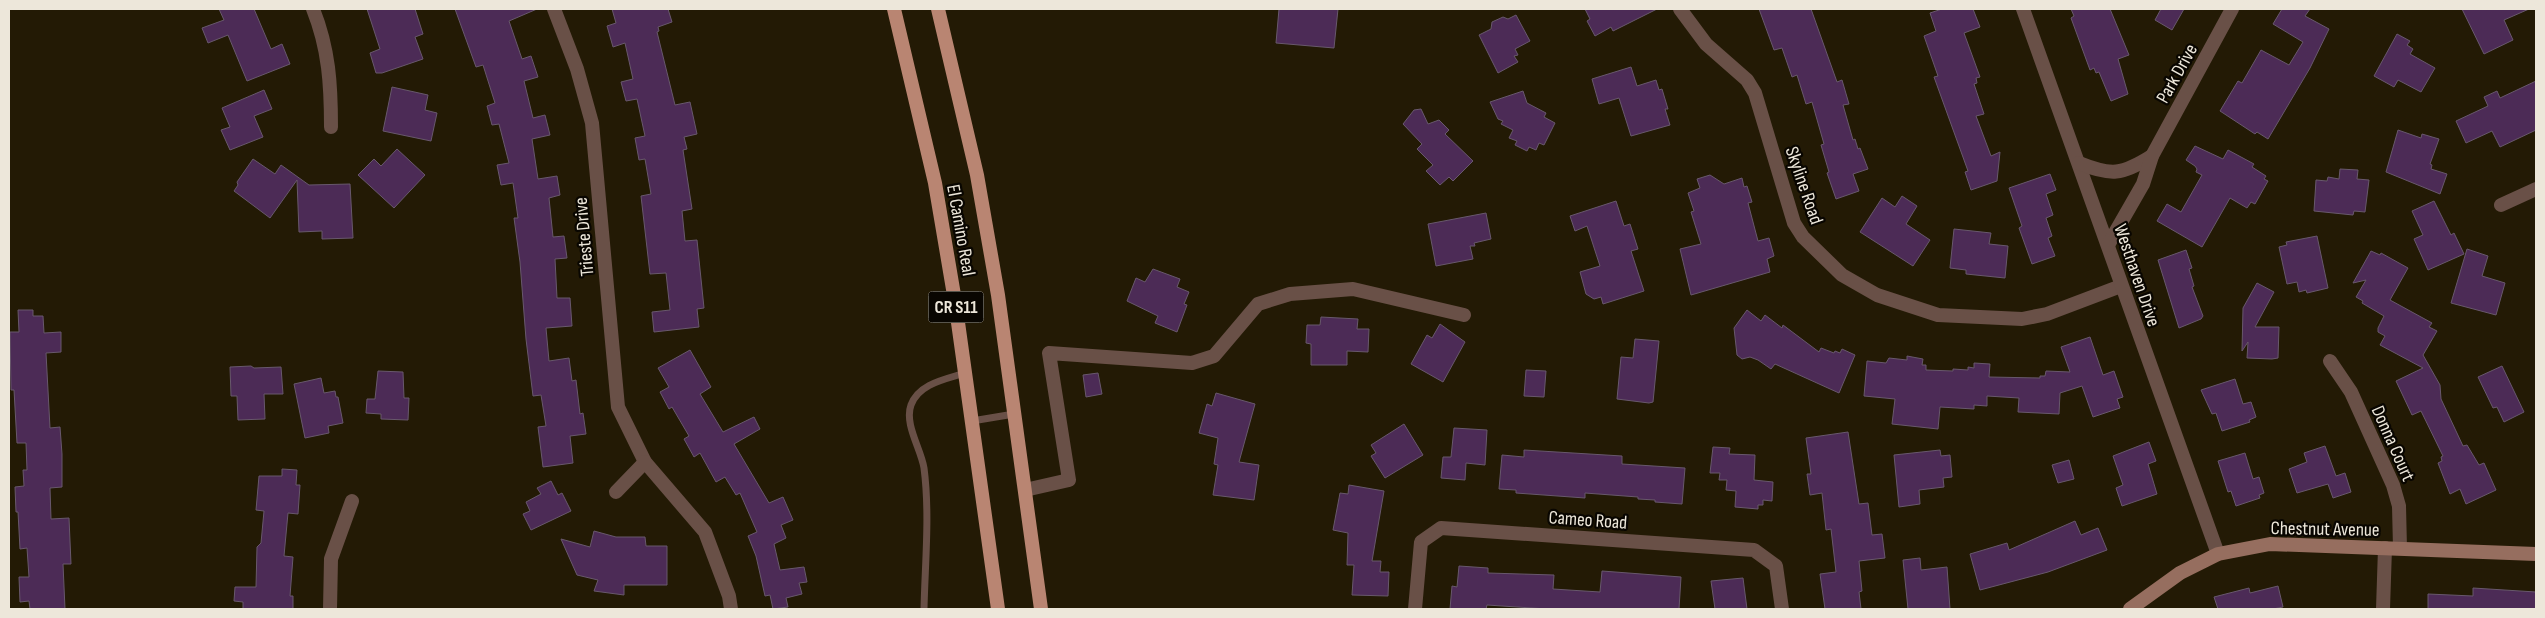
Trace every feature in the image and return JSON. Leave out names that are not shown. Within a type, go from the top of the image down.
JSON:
[{"type":"main road","name":"El Camino Real","points":[[894,9],[935,183],[965,373],[998,609]]},
{"type":"main road","name":"El Camino Real","points":[[938,9],[977,174],[998,295],[1041,609]]},
{"type":"main road","name":"Chestnut Avenue","points":[[2130,609],[2180,573],[2218,554],[2270,544],[2536,554]]},
{"type":"street","points":[[313,9],[320,27],[330,74],[331,127]]},
{"type":"street","name":"Trieste Drive","points":[[554,9],[577,69],[592,123],[618,407],[645,462],[704,532],[729,596],[731,609]]},
{"type":"street","name":"Skyline Road","points":[[1680,9],[1706,44],[1747,80],[1755,93],[1794,223],[1802,237],[1842,275],[1877,295],[1938,315],[2022,319],[2047,314],[2121,286]]},
{"type":"street","name":"Westhaven Drive","points":[[2023,9],[2218,554]]},
{"type":"street","name":"Park Drive","points":[[2108,245],[2143,184],[2152,156],[2232,9]]},
{"type":"street","points":[[2078,163],[2101,172],[2117,172],[2136,166],[2152,156]]},
{"type":"street","points":[[2501,205],[2536,189]]},
{"type":"street","points":[[1025,490],[1069,480],[1049,353],[1192,363],[1214,356],[1258,304],[1290,294],[1353,289],[1464,315]]},
{"type":"street","name":"Donna Court","points":[[2330,361],[2351,392],[2394,484],[2399,506],[2400,548]]},
{"type":"street","points":[[616,492],[645,462]]},
{"type":"street","points":[[330,609],[331,559],[352,501]]},
{"type":"street","name":"Cameo Road","points":[[1415,609],[1421,542],[1441,528],[1754,550],[1776,566],[1782,609]]},
{"type":"street","points":[[2383,609],[2385,548]]},
{"type":"lane","points":[[924,609],[926,488],[923,466],[910,420],[911,405],[920,392],[931,384],[965,373]]},
{"type":"lane","points":[[972,421],[1014,414]]},
{"type":"building","points":[[219,9],[254,9],[271,49],[282,44],[290,64],[247,81],[228,35],[208,43],[202,28],[224,20]]},
{"type":"building","points":[[367,9],[415,9],[423,34],[415,37],[423,59],[382,73],[376,73],[370,53],[380,49]]},
{"type":"building","points":[[455,9],[537,9],[509,21],[522,59],[531,56],[538,77],[524,81],[533,118],[545,115],[550,135],[532,139],[538,179],[557,176],[560,195],[549,198],[553,237],[564,236],[567,258],[555,259],[557,298],[570,298],[572,326],[546,328],[549,361],[569,358],[572,381],[576,380],[580,414],[583,413],[586,434],[570,436],[573,463],[543,467],[538,427],[546,426],[541,395],[533,396],[514,218],[518,218],[513,183],[501,185],[497,165],[509,163],[499,124],[492,125],[487,106],[495,103],[483,65],[476,67]]},
{"type":"building","points":[[612,9],[668,9],[672,22],[658,27],[659,31],[657,32],[675,105],[690,102],[697,134],[684,137],[687,149],[683,150],[692,209],[682,211],[685,241],[697,240],[704,308],[697,309],[699,327],[654,332],[652,312],[670,310],[666,273],[650,274],[641,196],[651,194],[645,159],[639,160],[635,138],[645,136],[637,99],[626,101],[621,82],[633,79],[625,43],[613,47],[607,26],[616,23]]},
{"type":"building","points":[[1279,9],[1338,9],[1334,48],[1276,43]]},
{"type":"building","points":[[1585,9],[1657,9],[1613,31],[1611,27],[1595,36],[1587,21],[1590,19]]},
{"type":"building","points":[[1759,9],[1811,9],[1837,82],[1842,80],[1849,104],[1843,105],[1853,140],[1855,139],[1858,149],[1860,148],[1868,169],[1853,174],[1859,191],[1836,199],[1827,173],[1829,172],[1821,145],[1824,144],[1812,102],[1806,104],[1797,75],[1792,77],[1782,48],[1774,50]]},
{"type":"building","points":[[1942,9],[1973,9],[1980,27],[1964,33],[1980,77],[1976,78],[1977,83],[1974,84],[1984,114],[1976,116],[1991,156],[2000,152],[1997,181],[1971,190],[1965,172],[1968,171],[1934,77],[1938,76],[1924,36],[1936,31],[1930,13]]},
{"type":"building","points":[[2071,9],[2110,9],[2129,55],[2118,59],[2128,94],[2111,101],[2099,72],[2096,73],[2094,68],[2090,70],[2071,18],[2074,16]]},
{"type":"building","points":[[2161,9],[2184,9],[2172,30],[2155,20]]},
{"type":"building","points":[[2282,9],[2310,9],[2305,16],[2329,29],[2310,68],[2268,139],[2257,132],[2255,134],[2220,111],[2238,81],[2242,83],[2261,50],[2289,65],[2303,42],[2273,24]]},
{"type":"building","points":[[2462,9],[2529,9],[2504,20],[2513,40],[2484,54]]},
{"type":"building","points":[[1516,15],[1530,41],[1515,49],[1518,55],[1514,56],[1518,62],[1498,73],[1479,35],[1491,29],[1492,22],[1503,17],[1508,19]]},
{"type":"building","points":[[2397,34],[2410,41],[2407,45],[2413,49],[2410,54],[2435,68],[2421,92],[2398,80],[2394,87],[2374,76]]},
{"type":"building","points":[[1631,67],[1637,86],[1656,80],[1659,90],[1662,89],[1668,109],[1665,109],[1670,125],[1631,136],[1619,98],[1599,104],[1592,79]]},
{"type":"building","points":[[2536,81],[2536,130],[2500,147],[2492,131],[2466,143],[2456,121],[2488,106],[2484,97],[2497,91],[2500,98]]},
{"type":"building","points":[[392,87],[428,95],[425,110],[437,113],[431,141],[383,131]]},
{"type":"building","points":[[264,90],[272,109],[254,116],[263,137],[230,150],[221,130],[230,127],[222,108]]},
{"type":"building","points":[[1523,91],[1527,103],[1546,113],[1544,117],[1555,123],[1544,145],[1539,143],[1536,150],[1529,147],[1527,151],[1515,145],[1517,141],[1509,138],[1513,130],[1501,124],[1503,121],[1498,119],[1490,102]]},
{"type":"building","points":[[1421,109],[1428,124],[1439,120],[1449,130],[1445,134],[1473,161],[1453,181],[1449,177],[1440,185],[1426,171],[1433,165],[1417,149],[1422,144],[1403,124],[1414,110]]},
{"type":"building","points":[[2398,130],[2421,138],[2422,134],[2439,139],[2430,164],[2432,165],[2431,169],[2447,174],[2440,194],[2386,172]]},
{"type":"building","points":[[2195,146],[2223,159],[2228,150],[2254,164],[2252,167],[2266,176],[2264,179],[2268,181],[2255,204],[2251,202],[2247,208],[2230,198],[2202,247],[2157,221],[2167,204],[2181,212],[2202,175],[2196,172],[2195,166],[2186,160]]},
{"type":"building","points":[[397,149],[425,175],[394,208],[358,175],[374,159],[381,166]]},
{"type":"building","points":[[253,159],[275,174],[281,165],[309,185],[350,184],[353,238],[322,239],[322,231],[299,232],[297,180],[270,218],[234,191],[238,185],[237,182]]},
{"type":"building","points":[[2340,169],[2358,170],[2357,179],[2369,180],[2365,212],[2354,211],[2353,215],[2314,211],[2316,180],[2327,181],[2328,177],[2339,179]]},
{"type":"building","points":[[2050,174],[2056,190],[2046,194],[2053,215],[2046,218],[2052,236],[2048,238],[2055,256],[2032,264],[2019,228],[2022,226],[2009,188]]},
{"type":"building","points":[[1710,175],[1724,184],[1742,178],[1744,187],[1747,186],[1752,202],[1748,203],[1758,241],[1769,238],[1774,256],[1767,259],[1770,272],[1691,295],[1680,249],[1701,244],[1691,212],[1694,211],[1688,193],[1700,188],[1697,179]]},
{"type":"building","points":[[1902,196],[1917,206],[1906,224],[1930,240],[1913,266],[1860,232],[1882,198],[1895,207]]},
{"type":"building","points":[[1616,201],[1624,226],[1630,224],[1638,249],[1631,251],[1644,291],[1603,304],[1601,297],[1594,299],[1586,294],[1580,272],[1600,266],[1587,226],[1575,231],[1570,216]]},
{"type":"building","points":[[2434,201],[2451,235],[2454,233],[2464,254],[2428,270],[2414,239],[2423,235],[2412,211]]},
{"type":"building","points":[[1486,213],[1491,239],[1474,243],[1475,246],[1470,246],[1473,259],[1436,266],[1428,224]]},
{"type":"building","points":[[1954,229],[1991,233],[1989,244],[2008,246],[2005,278],[1966,274],[1966,270],[1950,268]]},
{"type":"building","points":[[2317,236],[2328,288],[2307,293],[2306,290],[2299,292],[2297,282],[2287,284],[2279,247],[2287,245],[2286,242]]},
{"type":"building","points":[[2467,249],[2488,256],[2482,276],[2505,283],[2496,315],[2451,303]]},
{"type":"building","points":[[2186,250],[2192,268],[2189,269],[2194,286],[2192,287],[2203,316],[2201,319],[2179,328],[2158,260]]},
{"type":"building","points":[[2371,251],[2380,255],[2381,253],[2408,268],[2390,300],[2432,323],[2429,327],[2437,331],[2423,355],[2440,385],[2441,399],[2463,446],[2467,445],[2479,465],[2484,463],[2496,490],[2466,504],[2460,489],[2450,494],[2438,463],[2442,461],[2441,457],[2443,456],[2421,411],[2412,415],[2396,381],[2423,368],[2380,345],[2385,336],[2378,332],[2378,328],[2384,316],[2362,303],[2363,301],[2356,297],[2366,280],[2353,283]]},
{"type":"building","points":[[1153,269],[1180,279],[1177,287],[1189,292],[1184,304],[1187,305],[1177,332],[1155,323],[1158,316],[1127,301],[1136,278],[1145,282]]},
{"type":"building","points":[[2257,283],[2274,292],[2255,327],[2279,327],[2278,358],[2247,358],[2248,342],[2242,351],[2243,308]]},
{"type":"building","points":[[18,310],[33,310],[33,316],[43,316],[44,333],[61,332],[61,352],[46,353],[50,428],[60,427],[62,454],[62,487],[50,488],[51,519],[69,518],[71,564],[63,564],[65,609],[30,609],[29,601],[20,602],[19,577],[29,577],[27,548],[20,549],[18,512],[16,512],[15,487],[24,486],[23,470],[27,470],[26,443],[17,443],[14,390],[11,390],[10,332],[19,332]]},
{"type":"building","points":[[1747,310],[1761,321],[1765,315],[1782,328],[1783,325],[1819,352],[1821,348],[1834,353],[1835,351],[1840,353],[1842,349],[1855,355],[1839,393],[1775,364],[1771,369],[1758,360],[1750,357],[1742,359],[1737,355],[1734,328]]},
{"type":"building","points":[[1321,317],[1358,319],[1357,329],[1369,329],[1368,352],[1347,351],[1347,365],[1311,365],[1311,344],[1306,343],[1307,325],[1320,325]]},
{"type":"building","points":[[1440,324],[1465,342],[1443,382],[1411,364],[1427,335],[1432,338]]},
{"type":"building","points":[[2090,337],[2103,375],[2114,371],[2123,397],[2117,399],[2120,408],[2093,417],[2082,386],[2060,393],[2059,414],[2018,412],[2019,398],[1987,396],[1987,406],[1974,405],[1974,409],[1940,407],[1938,429],[1892,424],[1895,399],[1864,396],[1867,361],[1886,363],[1889,358],[1907,360],[1907,356],[1923,359],[1922,365],[1926,365],[1926,370],[1953,371],[1953,369],[1968,370],[1968,367],[1974,368],[1974,363],[1990,364],[1989,377],[2040,378],[2040,376],[2045,376],[2046,371],[2070,372],[2061,347]]},
{"type":"building","points":[[1635,339],[1659,341],[1653,402],[1617,399],[1621,357],[1633,358]]},
{"type":"building","points":[[690,350],[711,387],[700,394],[723,432],[754,417],[760,429],[734,444],[769,503],[783,497],[793,520],[781,525],[786,538],[774,544],[780,570],[804,567],[807,582],[799,583],[802,594],[786,598],[788,607],[773,609],[770,595],[765,596],[756,556],[748,536],[757,532],[740,493],[736,495],[725,477],[716,482],[700,453],[694,457],[684,439],[689,436],[672,407],[669,409],[660,392],[669,387],[658,368]]},
{"type":"building","points":[[251,366],[254,368],[281,367],[283,394],[264,394],[265,419],[238,420],[237,396],[231,396],[230,367]]},
{"type":"building","points":[[2502,366],[2524,412],[2504,422],[2497,407],[2493,408],[2478,377]]},
{"type":"building","points":[[1526,370],[1546,371],[1544,397],[1524,396]]},
{"type":"building","points":[[378,371],[403,372],[404,398],[409,398],[408,420],[381,419],[381,414],[366,413],[367,399],[375,399]]},
{"type":"building","points":[[1098,373],[1102,394],[1086,397],[1083,375]]},
{"type":"building","points":[[321,378],[324,393],[335,391],[336,397],[338,397],[343,423],[328,426],[329,433],[305,438],[294,384]]},
{"type":"building","points":[[2235,379],[2243,404],[2251,402],[2256,417],[2249,420],[2250,422],[2222,431],[2216,413],[2212,414],[2201,390]]},
{"type":"building","points":[[1216,393],[1255,404],[1239,462],[1259,465],[1254,500],[1213,495],[1218,465],[1214,464],[1218,438],[1199,433],[1207,404],[1212,406]]},
{"type":"building","points":[[1404,424],[1423,455],[1385,478],[1371,456],[1376,453],[1371,445]]},
{"type":"building","points":[[1454,428],[1487,430],[1485,465],[1466,463],[1465,480],[1441,478],[1443,457],[1451,457]]},
{"type":"building","points":[[1848,432],[1859,504],[1868,503],[1872,535],[1882,534],[1885,558],[1859,561],[1862,591],[1859,592],[1861,609],[1825,609],[1820,574],[1836,572],[1831,529],[1826,530],[1822,493],[1810,495],[1807,474],[1811,474],[1806,438]]},
{"type":"building","points":[[2149,442],[2156,461],[2148,464],[2157,494],[2122,506],[2116,488],[2123,485],[2113,456]]},
{"type":"building","points":[[2325,446],[2336,476],[2345,473],[2351,492],[2333,498],[2328,484],[2297,493],[2289,469],[2307,462],[2304,453]]},
{"type":"building","points":[[1713,447],[1730,448],[1729,454],[1755,455],[1754,480],[1773,482],[1772,501],[1763,500],[1763,505],[1758,505],[1758,509],[1735,507],[1736,491],[1726,490],[1727,480],[1719,480],[1720,473],[1710,473]]},
{"type":"building","points":[[1524,450],[1622,456],[1622,464],[1685,468],[1682,504],[1655,502],[1655,500],[1638,499],[1638,497],[1585,493],[1585,498],[1516,493],[1516,490],[1499,489],[1502,455],[1524,457]]},
{"type":"building","points":[[1940,450],[1941,456],[1950,455],[1952,477],[1943,478],[1944,487],[1919,490],[1920,504],[1899,507],[1894,455]]},
{"type":"building","points":[[2245,453],[2253,479],[2259,477],[2264,493],[2259,495],[2260,498],[2236,506],[2231,491],[2228,492],[2218,461]]},
{"type":"building","points":[[2069,460],[2074,479],[2058,483],[2052,465]]},
{"type":"building","points":[[282,469],[297,470],[296,485],[300,485],[298,514],[288,513],[284,556],[293,557],[290,596],[293,596],[293,609],[243,609],[243,602],[234,601],[235,587],[256,587],[257,547],[261,543],[264,511],[256,510],[259,476],[282,476]]},
{"type":"building","points":[[551,481],[558,495],[562,493],[571,511],[531,530],[523,514],[530,511],[526,502],[541,494],[537,488]]},
{"type":"building","points":[[1349,485],[1384,491],[1372,561],[1381,561],[1380,572],[1389,572],[1388,596],[1352,595],[1354,565],[1347,565],[1348,533],[1333,530],[1340,493],[1348,494]]},
{"type":"building","points":[[2075,521],[2081,535],[2098,528],[2107,550],[2048,572],[1980,590],[1970,554],[2007,543],[2009,550]]},
{"type":"building","points":[[594,531],[616,537],[645,537],[646,546],[667,546],[667,585],[624,585],[624,595],[594,591],[598,580],[577,575],[561,539],[590,547]]},
{"type":"building","points":[[1920,558],[1921,570],[1947,567],[1950,609],[1908,609],[1903,560]]},
{"type":"building","points":[[1459,566],[1488,568],[1488,573],[1554,575],[1553,589],[1600,592],[1602,571],[1681,577],[1679,609],[1547,609],[1487,605],[1486,609],[1450,609],[1452,586],[1457,587]]},
{"type":"building","points":[[1743,578],[1747,609],[1715,609],[1711,581]]},
{"type":"building","points":[[2278,586],[2283,607],[2273,609],[2218,609],[2214,597],[2249,588],[2250,593]]},
{"type":"building","points":[[2473,588],[2536,592],[2536,609],[2428,609],[2428,594],[2473,596]]}]
